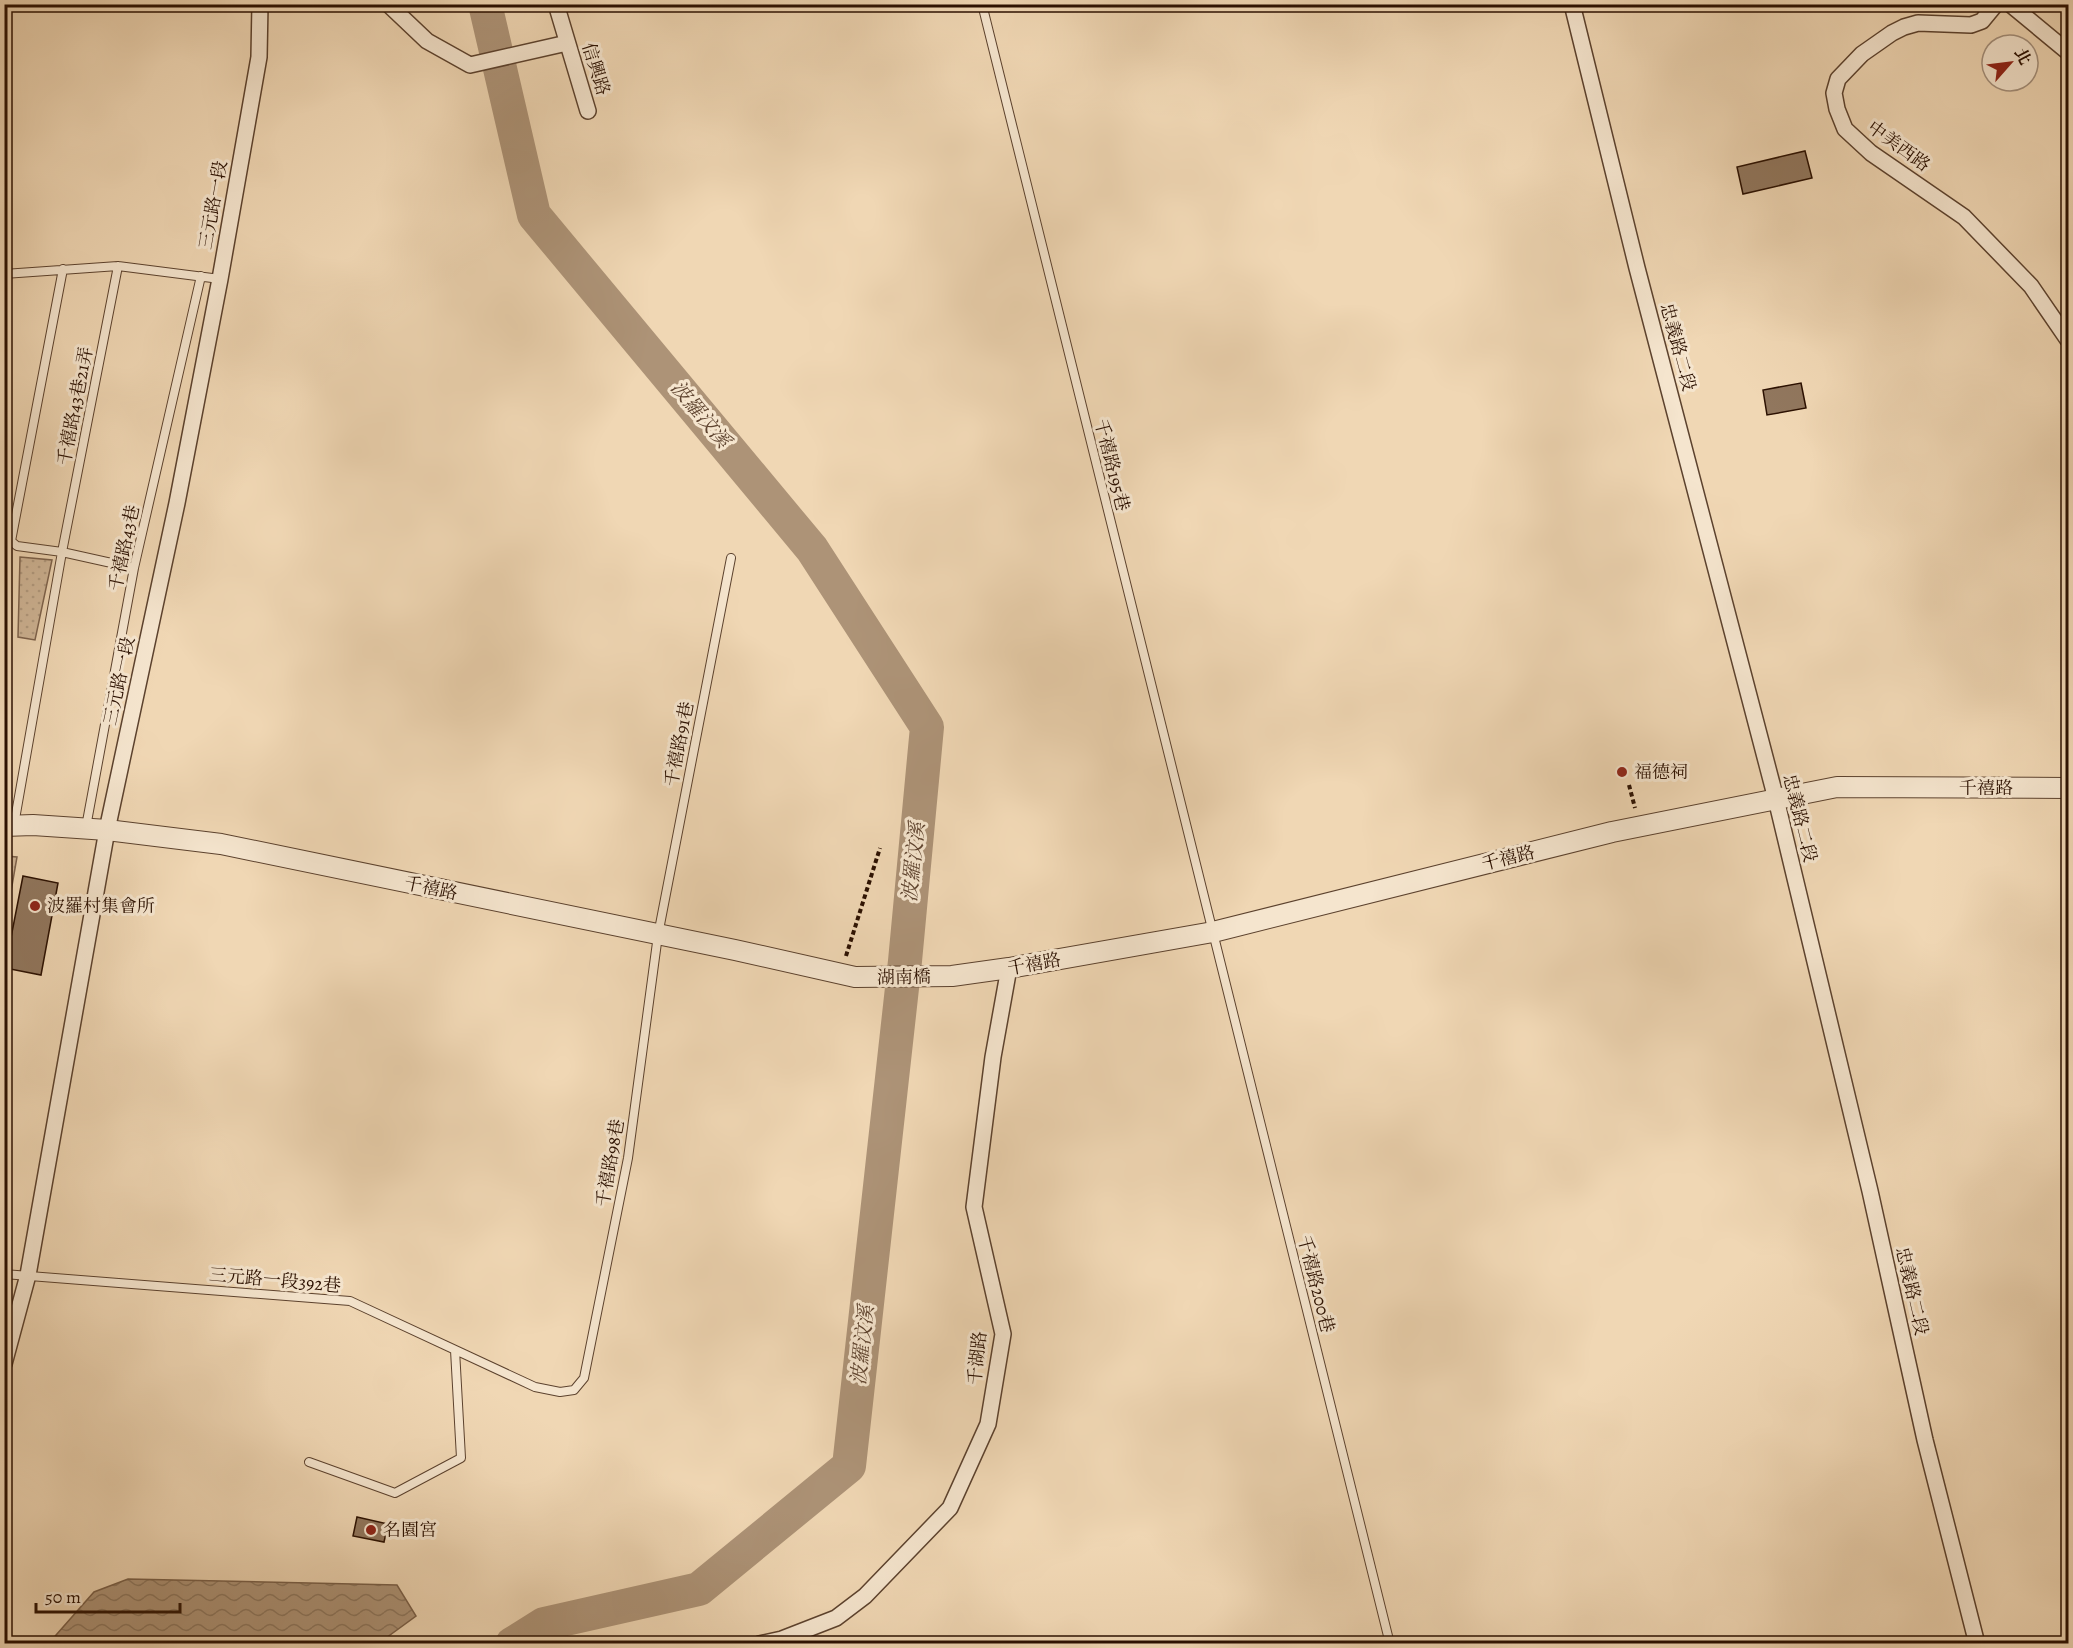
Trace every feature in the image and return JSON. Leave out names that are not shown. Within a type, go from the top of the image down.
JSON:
[{"type":"street","name":"三元路一段","points":[[4,1364],[27,1275],[107,830],[177,503],[220,279],[259,57],[260,4]]},
{"type":"street","points":[[388,4],[427,41],[470,65],[567,43]]},
{"type":"street","name":"信興路","points":[[556,4],[588,111]]},
{"type":"street","name":"忠義路二段","points":[[1572,4],[1637,268],[1776,799],[1870,1191],[1926,1440],[1977,1644]]},
{"type":"street","name":"中美西路","points":[[1996,4],[1982,21],[1971,25],[1918,23],[1892,33],[1862,54],[1838,80],[1834,93],[1837,109],[1845,129],[1871,153],[1964,217],[2031,286],[2068,340]]},
{"type":"street","points":[[2010,4],[2068,52]]},
{"type":"street","name":"千禧路","points":[[952,976],[1213,932],[1612,832],[1837,787],[2068,788]]},
{"type":"street","name":"千禧路","points":[[9,826],[86,828],[221,844],[848,976]]},
{"type":"street","name":"千湖路","points":[[759,1644],[783,1641],[836,1618],[855,1604],[950,1508],[988,1424],[1003,1334],[974,1207],[993,1057],[1009,968]]},
{"type":"street","name":"湖南橋","points":[[848,976],[952,976]]},
{"type":"lane","name":"千禧路195巷","points":[[982,4],[1213,932]]},
{"type":"lane","points":[[4,274],[118,266],[220,279]]},
{"type":"lane","name":"千禧路43巷21弄","points":[[62,552],[118,266]]},
{"type":"lane","name":"千禧路43巷21弄","points":[[63,269],[11,541],[17,546],[62,552],[134,568]]},
{"type":"lane","name":"千禧路43巷","points":[[86,828],[134,568],[201,276]]},
{"type":"lane","points":[[9,826],[62,552]]},
{"type":"lane","name":"千禧路91巷","points":[[658,935],[731,558]]},
{"type":"lane","name":"千禧路200巷","points":[[1213,932],[1390,1644]]},
{"type":"lane","name":"千禧路98巷","points":[[574,1390],[584,1378],[628,1158],[658,935]]},
{"type":"lane","name":"三元路一段392巷","points":[[4,1274],[350,1301],[535,1387],[560,1392],[574,1390]]},
{"type":"lane","points":[[309,1462],[395,1493],[461,1458],[455,1350]]},
{"type":"path","points":[[848,976],[880,848]]},
{"type":"shaded area","points":[[20,557],[52,560],[35,640],[18,637]]},
{"type":"shaded area","points":[[4,856],[17,857],[5,926]]},
{"type":"water","points":[[128,1579],[397,1585],[416,1616],[379,1643],[49,1643],[94,1592]]},
{"type":"building","points":[[1805,151],[1812,178],[1743,194],[1737,167]]},
{"type":"building","points":[[1801,383],[1806,408],[1767,415],[1763,390]]},
{"type":"building","name":"波羅村集會所","points":[[23,876],[58,883],[41,975],[5,968]]},
{"type":"building","name":"名園宮","points":[[357,1517],[388,1524],[384,1542],[353,1536]]},
{"type":"waterway","name":"波羅汶溪","points":[[485,4],[534,215],[812,549],[927,727],[905,961],[849,1466],[699,1589],[544,1624],[512,1644]]},
{"type":"railway","points":[[2055,4],[2068,15]]},
{"type":"place","name":"福德祠","points":[[1622,772]]},
{"type":"place","name":"波羅村集會所","points":[[35,906]]},
{"type":"place","name":"名園宮","points":[[371,1530]]}]
